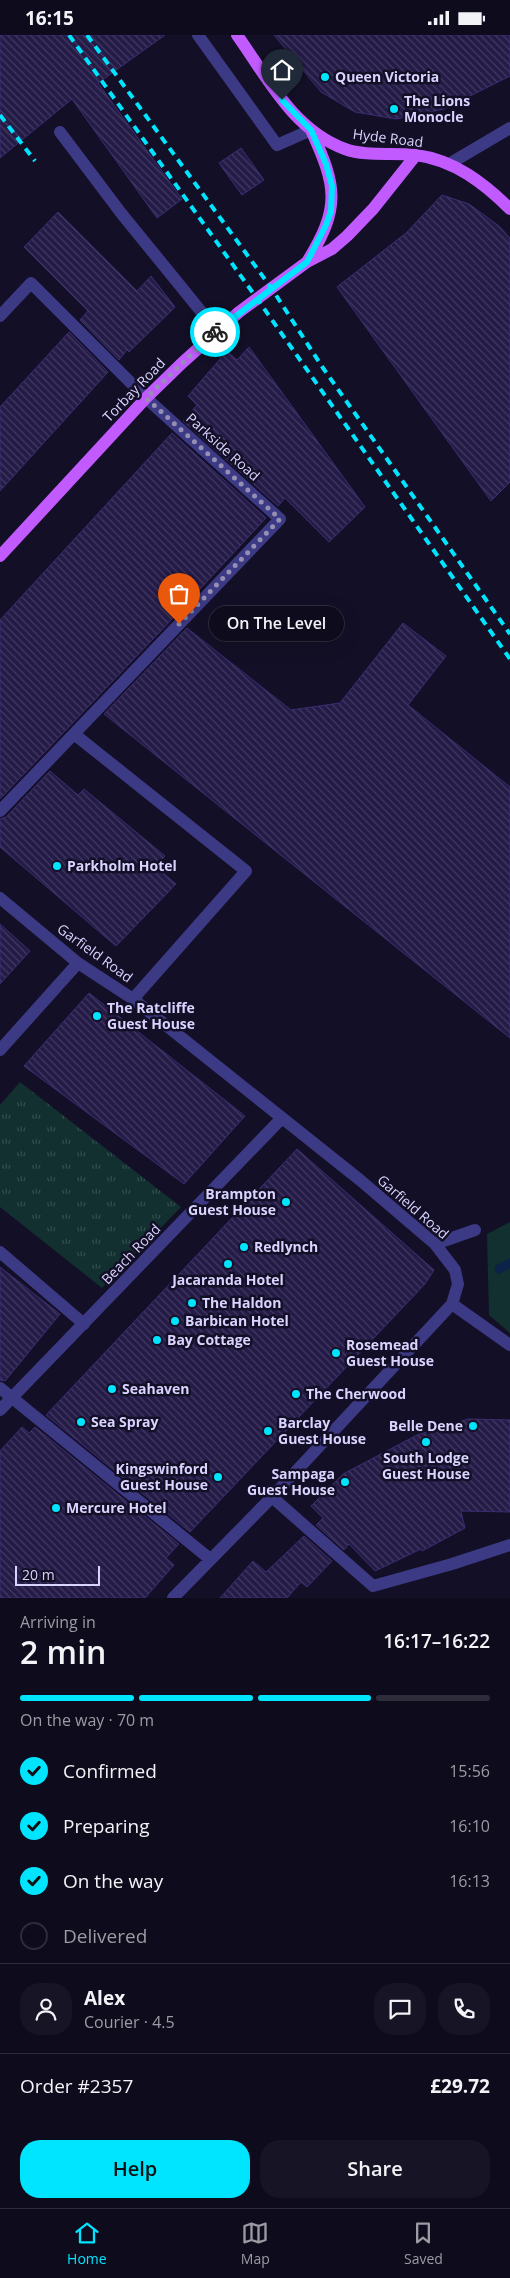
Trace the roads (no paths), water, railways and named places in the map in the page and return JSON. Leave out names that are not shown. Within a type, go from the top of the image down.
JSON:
[{"type":"main road","points":[[237,35],[282,100],[311,130]]},
{"type":"main road","name":"Hyde Road","points":[[311,130],[345,149],[372,153],[416,155],[449,163],[488,188],[510,209]]},
{"type":"main road","name":"Torbay Road","points":[[307,262],[326,225],[333,199],[326,164],[311,130]]},
{"type":"main road","name":"Torbay Road","points":[[0,556],[146,398],[216,331],[307,262],[332,249],[347,236],[373,209],[416,155]]},
{"type":"street","points":[[198,35],[278,145],[311,130]]},
{"type":"street","points":[[449,163],[510,128]]},
{"type":"street","points":[[60,132],[121,213],[216,331]]},
{"type":"street","name":"Parkside Road","points":[[0,316],[31,283],[146,398],[280,519],[74,734]]},
{"type":"street","points":[[0,811],[74,734],[246,871],[133,999]]},
{"type":"street","name":"Garfield Road","points":[[0,898],[78,963],[133,999],[435,1244],[455,1270],[458,1285],[452,1304]]},
{"type":"street","points":[[0,1050],[78,963]]},
{"type":"street","name":"Beach Road","points":[[0,1410],[282,1118]]},
{"type":"street","points":[[435,1244],[475,1231]]},
{"type":"street","points":[[0,1252],[84,1324]]},
{"type":"street","points":[[173,1598],[272,1497],[452,1304],[510,1345]]},
{"type":"street","points":[[0,1388],[210,1559]]},
{"type":"street","points":[[272,1497],[373,1586],[452,1564],[510,1545]]},
{"type":"waterway","points":[[499,1269],[510,1263]]},
{"type":"railway","points":[[69,35],[510,659]]},
{"type":"railway","points":[[87,35],[272,289],[323,368],[510,634]]},
{"type":"railway","points":[[0,115],[35,161]]},
{"type":"place","name":"Queen Victoria","points":[[325,77]]},
{"type":"place","name":"The Lions Monocle","points":[[394,109]]},
{"type":"place","name":"On The Level","points":[[179,624]]},
{"type":"place","name":"Parkholm Hotel","points":[[57,866]]},
{"type":"place","name":"The Ratcliffe Guest House","points":[[97,1016]]},
{"type":"place","name":"Brampton Guest House","points":[[286,1202]]},
{"type":"place","name":"Redlynch","points":[[244,1247]]},
{"type":"place","name":"Jacaranda Hotel","points":[[228,1264]]},
{"type":"place","name":"The Haldon","points":[[192,1303]]},
{"type":"place","name":"Barbican Hotel","points":[[175,1321]]},
{"type":"place","name":"Bay Cottage","points":[[157,1340]]},
{"type":"place","name":"Rosemead Guest House","points":[[336,1353]]},
{"type":"place","name":"Seahaven","points":[[112,1389]]},
{"type":"place","name":"The Cherwood","points":[[296,1394]]},
{"type":"place","name":"Sea Spray","points":[[81,1422]]},
{"type":"place","name":"Belle Dene","points":[[473,1426]]},
{"type":"place","name":"Barclay Guest House","points":[[268,1431]]},
{"type":"place","name":"South Lodge Guest House","points":[[426,1442]]},
{"type":"place","name":"Kingswinford Guest House","points":[[218,1477]]},
{"type":"place","name":"Sampaga Guest House","points":[[345,1482]]},
{"type":"place","name":"Mercure Hotel","points":[[56,1508]]}]
